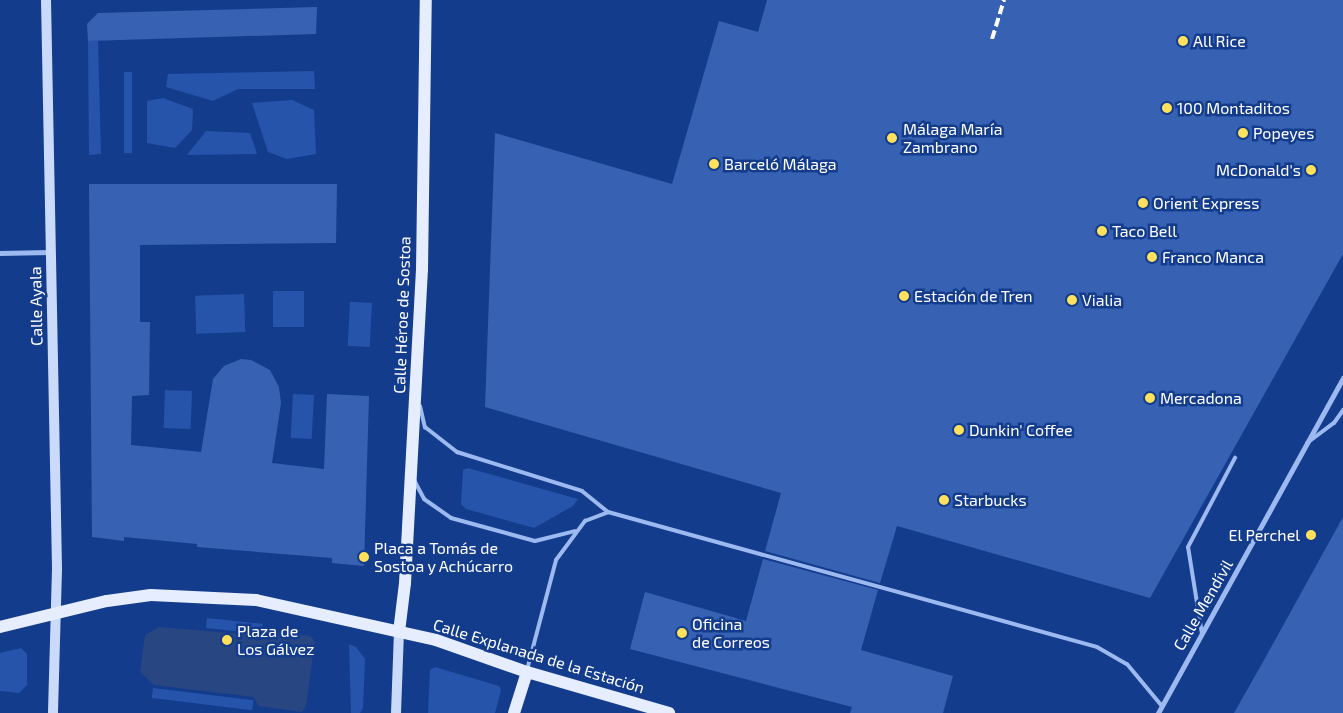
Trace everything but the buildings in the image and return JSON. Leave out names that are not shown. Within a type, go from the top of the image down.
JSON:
[{"type":"main road","name":"Calle Ayala","points":[[46,0],[56,612],[54,713]]},
{"type":"main road","name":"Calle Héroe de Sostoa","points":[[399,632],[411,474],[422,270],[426,0]]},
{"type":"main road","name":"Calle Explanada de la Estación","points":[[0,627],[56,612],[151,595],[256,600],[436,640],[527,672],[669,713]]},
{"type":"main road","points":[[396,713],[399,632]]},
{"type":"main road","points":[[514,713],[527,672]]},
{"type":"street","points":[[0,253],[50,252]]},
{"type":"street","name":"Calle Mendívil","points":[[1158,713],[1343,378]]},
{"type":"lane","points":[[416,388],[424,427],[457,452],[582,491],[608,512],[1097,647],[1127,664],[1161,705]]},
{"type":"lane","points":[[1308,443],[1334,423],[1343,410]]},
{"type":"lane","points":[[1202,634],[1188,547],[1235,458]]},
{"type":"lane","points":[[411,474],[424,499],[451,518],[535,541],[575,531]]},
{"type":"lane","points":[[527,672],[549,581],[556,560],[575,531],[585,521],[608,512]]},
{"type":"shaded area","points":[[88,41],[98,41],[101,154],[89,155]]},
{"type":"shaded area","points":[[314,71],[315,89],[238,89],[213,101],[166,87],[168,74]]},
{"type":"shaded area","points":[[124,72],[132,72],[132,153],[124,153]]},
{"type":"shaded area","points":[[163,98],[193,109],[192,130],[175,148],[147,143],[147,101]]},
{"type":"shaded area","points":[[292,100],[314,110],[316,154],[287,159],[268,152],[252,103]]},
{"type":"shaded area","points":[[206,131],[250,133],[257,154],[187,155]]},
{"type":"shaded area","points":[[273,291],[304,291],[304,327],[273,327]]},
{"type":"shaded area","points":[[244,294],[245,332],[196,334],[195,296]]},
{"type":"shaded area","points":[[350,302],[372,303],[370,347],[348,346]]},
{"type":"shaded area","points":[[165,390],[192,391],[191,429],[164,428]]},
{"type":"shaded area","points":[[293,394],[314,395],[312,439],[291,438]]},
{"type":"shaded area","points":[[468,468],[578,499],[573,506],[534,528],[466,509],[461,504],[463,470]]},
{"type":"shaded area","points":[[207,618],[263,624],[262,634],[206,628]]},
{"type":"shaded area","points":[[159,627],[264,636],[267,630],[310,636],[315,641],[306,706],[302,712],[258,706],[254,697],[154,685],[140,672],[145,635]]},
{"type":"shaded area","points":[[349,644],[356,647],[365,659],[363,708],[360,713],[351,713]]},
{"type":"shaded area","points":[[21,648],[27,654],[27,685],[19,693],[0,691],[0,653]]},
{"type":"shaded area","points":[[435,667],[499,686],[501,690],[495,713],[428,713],[430,670]]},
{"type":"shaded area","points":[[153,688],[253,700],[252,710],[152,698]]},
{"type":"railway","points":[[992,39],[1004,0]]},
{"type":"place","name":"All Rice","points":[[1183,41]]},
{"type":"place","name":"100 Montaditos","points":[[1167,108]]},
{"type":"place","name":"Popeyes","points":[[1243,133]]},
{"type":"place","name":"Málaga María Zambrano","points":[[892,138]]},
{"type":"place","name":"Barceló Málaga","points":[[714,164]]},
{"type":"place","name":"McDonald's","points":[[1311,170]]},
{"type":"place","name":"Orient Express","points":[[1143,203]]},
{"type":"place","name":"Taco Bell","points":[[1102,231]]},
{"type":"place","name":"Franco Manca","points":[[1152,257]]},
{"type":"place","name":"Estación de Tren","points":[[904,296]]},
{"type":"place","name":"Vialia","points":[[1072,300]]},
{"type":"place","name":"Mercadona","points":[[1150,398]]},
{"type":"place","name":"Dunkin' Coffee","points":[[959,430]]},
{"type":"place","name":"Starbucks","points":[[944,500]]},
{"type":"place","name":"El Perchel","points":[[1311,535]]},
{"type":"place","name":"Placa a Tomás de Sostoa y Achúcarro","points":[[364,557]]},
{"type":"place","name":"Oficina de Correos","points":[[682,633]]},
{"type":"place","name":"Plaza de Los Gálvez","points":[[227,640]]}]
